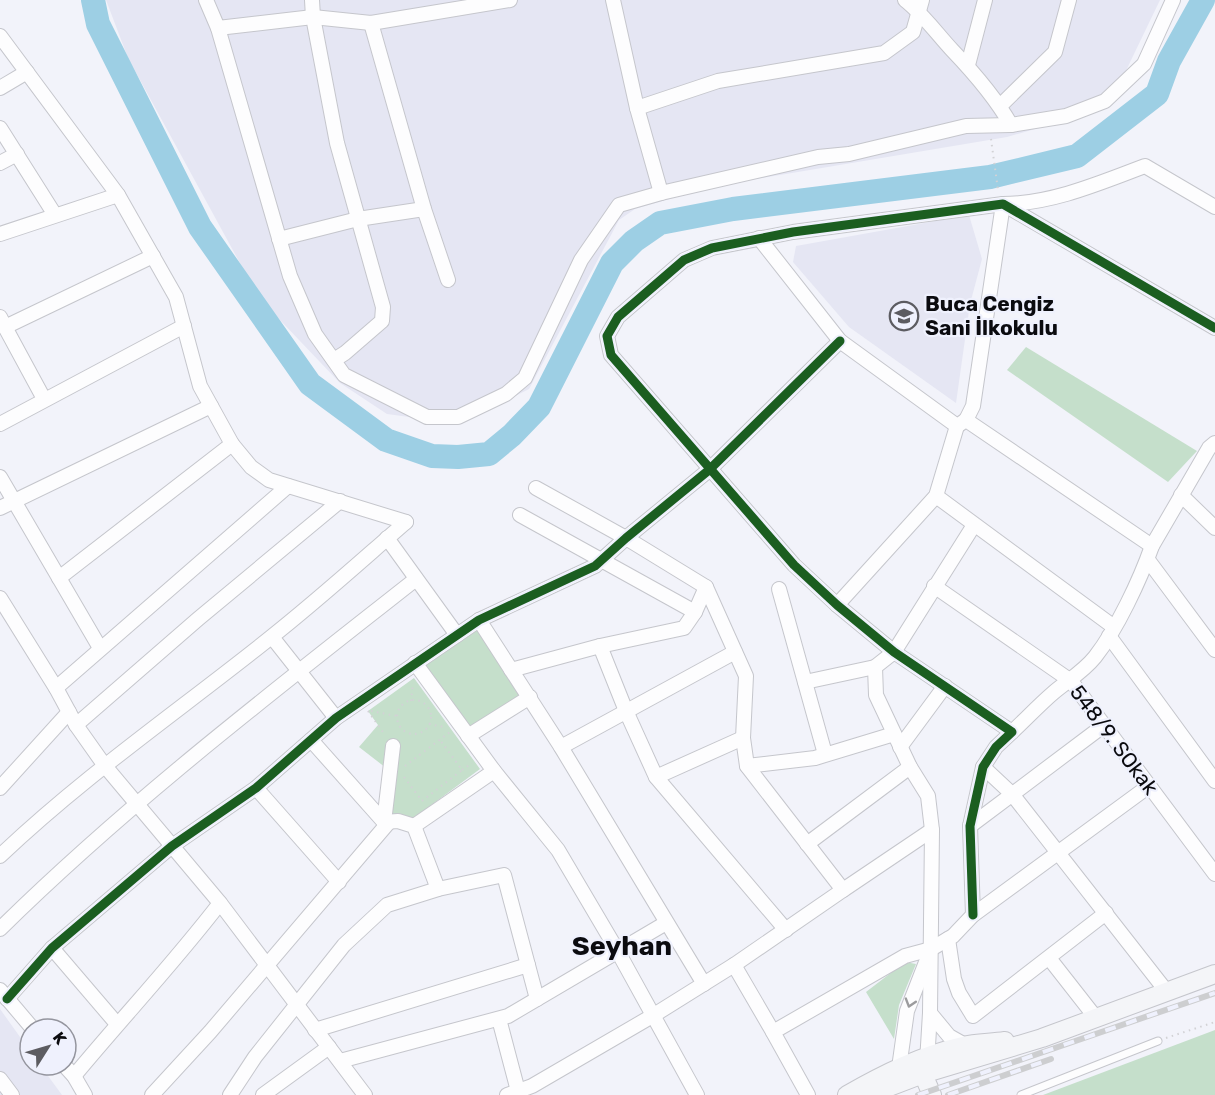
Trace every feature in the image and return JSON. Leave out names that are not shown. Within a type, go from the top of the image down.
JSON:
[{"type":"main road","points":[[868,1095],[923,1074],[1042,1038],[1215,974]]},
{"type":"main road","points":[[847,1095],[906,1081],[928,1056],[965,1045],[1042,1038]]},
{"type":"main road","points":[[923,1074],[932,1095]]},
{"type":"street","points":[[206,0],[218,28],[291,276],[315,334],[344,375],[427,417],[458,417],[506,394],[525,378],[581,260],[619,205],[661,193],[818,157],[849,154],[966,126],[1011,125],[1066,116],[1105,101],[1144,63],[1173,0]]},
{"type":"street","points":[[312,0],[313,17],[337,143],[383,307],[382,321],[334,360]]},
{"type":"street","points":[[218,28],[313,17],[371,23],[510,0]]},
{"type":"street","points":[[613,0],[637,108],[661,193]]},
{"type":"street","points":[[905,0],[921,6],[953,51],[968,65],[1000,106],[1011,125]]},
{"type":"street","points":[[968,65],[985,0]]},
{"type":"street","points":[[1000,106],[1055,52],[1069,0]]},
{"type":"street","points":[[637,108],[718,81],[884,52],[913,32],[921,6]]},
{"type":"street","points":[[371,23],[424,209],[448,280]]},
{"type":"street","points":[[0,36],[118,195],[176,297],[200,386],[232,444],[251,467],[269,480],[405,522],[272,637],[105,766],[26,831],[0,856]]},
{"type":"street","points":[[0,88],[27,72]]},
{"type":"street","points":[[0,128],[55,215]]},
{"type":"street","points":[[0,163],[17,154]]},
{"type":"street","points":[[1012,732],[894,652],[837,606],[794,565],[611,355],[607,336],[618,317],[684,260],[712,248],[759,238],[1001,200],[1026,204],[1100,183],[1144,166],[1215,207]]},
{"type":"street","points":[[0,234],[118,195]]},
{"type":"street","points":[[1001,200],[1215,328]]},
{"type":"street","points":[[837,606],[936,496],[962,423],[973,406],[1001,200]]},
{"type":"street","points":[[279,238],[358,219],[424,209]]},
{"type":"street","points":[[759,238],[840,342],[1152,546]]},
{"type":"street","points":[[44,399],[3,322],[153,256]]},
{"type":"street","points":[[0,424],[184,326]]},
{"type":"street","points":[[23,1017],[3,994],[52,948],[172,846],[256,788],[336,718],[478,620],[596,566],[626,538],[709,470],[840,342]]},
{"type":"street","points":[[0,508],[211,406]]},
{"type":"street","points":[[973,915],[970,826],[983,767],[996,747],[1094,658],[1112,631],[1148,560],[1152,546],[1209,448],[1215,443]]},
{"type":"street","points":[[59,578],[232,444]]},
{"type":"street","points":[[0,477],[100,648]]},
{"type":"street","points":[[56,688],[288,486]]},
{"type":"street","points":[[536,488],[706,586],[746,676],[743,738],[747,766],[843,890]]},
{"type":"street","points":[[1181,495],[1215,528]]},
{"type":"street","points":[[936,496],[1112,631],[1210,765],[1215,781]]},
{"type":"street","points":[[0,788],[73,719],[340,501]]},
{"type":"street","points":[[520,515],[695,612]]},
{"type":"street","points":[[805,682],[875,667],[894,652],[974,525]]},
{"type":"street","points":[[387,538],[457,635]]},
{"type":"street","points":[[1148,560],[1215,650]]},
{"type":"street","points":[[0,929],[60,870],[137,803],[416,579]]},
{"type":"street","points":[[512,670],[600,646],[684,628],[695,612],[706,586]]},
{"type":"street","name":"548/9. SOkak","points":[[934,586],[1071,681],[1215,874]]},
{"type":"street","points":[[779,589],[825,754]]},
{"type":"street","points":[[0,598],[73,719],[105,766],[220,903],[364,1095]]},
{"type":"street","points":[[478,620],[561,747],[704,984]]},
{"type":"street","points":[[272,637],[336,718]]},
{"type":"street","points":[[600,646],[656,777],[786,930]]},
{"type":"street","points":[[561,747],[735,652]]},
{"type":"street","points":[[415,663],[494,771],[558,850],[654,1015],[697,1095]]},
{"type":"street","points":[[875,667],[876,695],[910,767],[928,796],[932,830],[930,1013],[928,1056],[923,1074]]},
{"type":"street","points":[[900,747],[945,686]]},
{"type":"street","points":[[468,736],[530,698]]},
{"type":"street","points":[[970,826],[1103,726]]},
{"type":"street","points":[[747,766],[815,758],[894,734]]},
{"type":"street","points":[[656,777],[743,738]]},
{"type":"street","points":[[311,740],[386,822],[407,823],[414,826],[438,889]]},
{"type":"street","points":[[152,1095],[210,1032],[339,882],[386,822],[393,746]]},
{"type":"street","points":[[807,844],[910,767]]},
{"type":"street","points":[[983,767],[1012,794],[1167,992]]},
{"type":"street","points":[[414,826],[494,771]]},
{"type":"street","points":[[773,1032],[905,956],[931,949],[953,936],[973,915],[1149,786]]},
{"type":"street","points":[[256,788],[339,882]]},
{"type":"street","points":[[499,1019],[513,1093],[532,1086],[704,984],[932,830]]},
{"type":"street","points":[[230,1095],[255,1057],[344,945],[387,905],[438,889],[504,875],[537,999]]},
{"type":"street","points":[[78,1071],[184,950],[220,903]]},
{"type":"street","points":[[948,939],[954,979],[959,993],[973,1016],[1106,914]]},
{"type":"street","points":[[339,1061],[508,1016],[666,922]]},
{"type":"street","points":[[52,948],[117,1024]]},
{"type":"street","points":[[906,1081],[907,1011],[931,949]]},
{"type":"street","points":[[1049,958],[1096,1018]]},
{"type":"street","points":[[315,1030],[528,965]]},
{"type":"street","points":[[734,965],[808,1095]]},
{"type":"street","points":[[930,1013],[949,1036],[965,1045]]},
{"type":"street","points":[[263,1095],[329,1047]]},
{"type":"street","points":[[75,1077],[85,1095]]},
{"type":"street","points":[[0,1079],[12,1095]]},
{"type":"lane","points":[[1021,1095],[1158,1041]]},
{"type":"path","points":[[990,133],[1001,200]]},
{"type":"path","points":[[405,685],[414,678]]},
{"type":"path","points":[[416,701],[429,710],[429,724],[419,733],[408,733],[400,726],[397,716],[398,711],[406,703],[416,701]]},
{"type":"path","points":[[368,711],[377,704]]},
{"type":"path","points":[[368,711],[397,716]]},
{"type":"path","points":[[368,711],[393,746]]},
{"type":"path","points":[[429,724],[452,729],[450,734],[440,740],[399,771],[422,801],[462,770],[440,740]]},
{"type":"path","points":[[1158,1041],[1215,1022]]},
{"type":"shaded area","points":[[106,0],[1160,0],[1108,108],[1007,137],[714,186],[635,209],[619,220],[529,389],[461,424],[387,414],[340,383],[259,298],[128,58]]},
{"type":"shaded area","name":"Buca Cengiz Sani İlkokulu","points":[[969,215],[982,259],[970,304],[956,403],[849,327],[793,262],[796,246]]},
{"type":"shaded area","points":[[0,1009],[18,1034],[18,1077],[49,1077],[62,1095],[0,1095]]},
{"type":"green space","points":[[1026,347],[1197,451],[1168,482],[1007,370]]},
{"type":"green space","points":[[479,620],[530,697],[468,736],[415,663]]},
{"type":"green space","points":[[414,678],[480,769],[407,823],[384,822],[390,771],[359,747],[378,725],[368,711]]},
{"type":"green space","points":[[905,962],[916,964],[899,1005],[894,1039],[866,992]]},
{"type":"green space","points":[[1215,1030],[1215,1095],[1043,1095]]},
{"type":"waterway","points":[[93,0],[98,24],[200,227],[310,384],[386,440],[432,456],[458,457],[489,454],[512,435],[539,407],[612,263],[634,241],[660,223],[733,209],[990,177],[1077,156],[1157,94],[1169,61],[1203,0]]},
{"type":"railway","points":[[918,1095],[1215,993]]},
{"type":"railway","points":[[948,1095],[1051,1059]]},
{"type":"cycle path","points":[[973,915],[970,826],[983,767],[996,747],[1012,732],[894,652],[837,605],[794,565],[611,355],[607,336],[618,317],[684,260],[712,248],[793,232],[1003,204],[1215,328]]},
{"type":"cycle path","points":[[7,999],[52,948],[172,846],[256,788],[336,718],[479,620],[595,566],[709,470],[840,341]]},
{"type":"place","name":"Buca Cengiz Sani İlkokulu","points":[[904,316]]},
{"type":"district","name":"Seyhan","points":[[622,946]]}]
